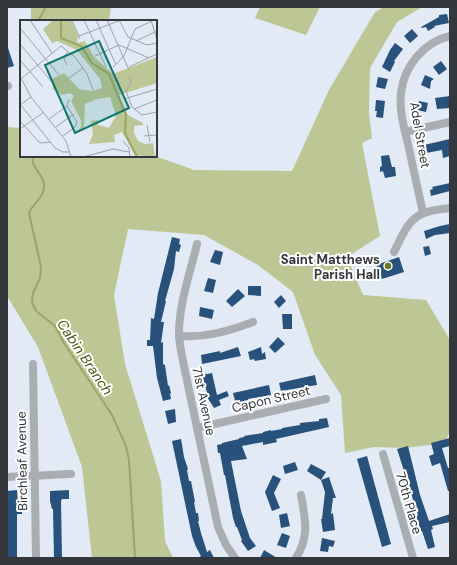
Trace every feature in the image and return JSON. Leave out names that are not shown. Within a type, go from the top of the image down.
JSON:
[{"type":"street","name":"Adel Street","points":[[423,213],[401,111],[401,94],[406,74],[416,58],[424,49],[434,42],[450,36]]},
{"type":"street","points":[[405,132],[450,122]]},
{"type":"street","points":[[394,252],[411,222],[423,213],[450,208]]},
{"type":"street","name":"71st Avenue","points":[[197,244],[182,306],[179,336],[218,526],[226,545],[236,558]]},
{"type":"street","points":[[179,336],[214,334],[253,322]]},
{"type":"street","name":"Birchleaf Avenue","points":[[33,364],[36,558]]},
{"type":"street","name":"Capon Street","points":[[197,428],[326,399]]},
{"type":"street","name":"70th Place","points":[[383,454],[413,558]]},
{"type":"street","points":[[7,477],[71,474]]},
{"type":"street","points":[[296,558],[304,542],[306,534],[301,495]]},
{"type":"green space","points":[[31,7],[111,7],[109,20],[31,20]]},
{"type":"green space","points":[[260,7],[320,7],[306,35],[255,18]]},
{"type":"green space","points":[[384,7],[422,7],[397,22],[370,68],[369,114],[372,138],[362,143],[380,236],[347,257],[363,295],[426,300],[450,340],[450,430],[445,443],[405,448],[374,447],[345,453],[341,395],[315,355],[293,292],[258,265],[204,235],[128,229],[114,295],[125,364],[161,481],[165,541],[173,558],[92,558],[82,467],[38,347],[7,296],[7,127],[20,128],[20,157],[157,157],[194,170],[292,171],[329,90],[375,12]]},
{"type":"building","points":[[447,14],[449,23],[434,26],[435,27],[428,31],[426,27],[421,27],[439,17],[439,15]]},
{"type":"building","points":[[412,29],[418,36],[410,43],[404,36]]},
{"type":"building","points":[[395,43],[403,49],[394,61],[395,62],[390,72],[382,67]]},
{"type":"building","points":[[7,48],[14,66],[7,68]]},
{"type":"building","points":[[441,61],[447,69],[439,75],[433,67]]},
{"type":"building","points":[[425,75],[434,79],[431,81],[430,89],[421,85]]},
{"type":"building","points":[[378,77],[388,79],[385,89],[376,87]]},
{"type":"building","points":[[450,96],[450,108],[437,109],[435,98]]},
{"type":"building","points":[[376,100],[385,101],[383,118],[376,117]]},
{"type":"building","points":[[419,101],[428,103],[426,112],[417,110]]},
{"type":"building","points":[[450,139],[450,156],[443,158],[442,150],[426,153],[424,145]]},
{"type":"building","points":[[389,155],[392,167],[395,167],[396,176],[385,178],[383,171],[380,172],[380,167],[382,166],[381,156]]},
{"type":"building","points":[[450,183],[450,191],[431,196],[430,190],[433,189],[432,187]]},
{"type":"building","points":[[450,224],[450,233],[435,235],[426,239],[424,231]]},
{"type":"building","points":[[172,237],[180,239],[179,244],[181,245],[179,252],[176,251],[174,269],[161,322],[164,322],[161,343],[163,342],[163,364],[165,365],[168,386],[169,385],[171,393],[171,399],[163,401],[157,378],[153,346],[147,346],[147,340],[150,340],[151,318],[154,319],[158,293]]},
{"type":"building","points":[[429,246],[431,254],[425,256],[423,247]]},
{"type":"building","points":[[215,250],[223,252],[220,265],[210,262]]},
{"type":"building","points":[[399,257],[404,272],[382,279],[376,265]]},
{"type":"building","points":[[208,278],[216,280],[213,293],[204,291]]},
{"type":"building","points":[[248,286],[261,286],[261,296],[248,295]]},
{"type":"building","points":[[238,289],[245,296],[232,307],[226,301]]},
{"type":"building","points":[[281,295],[286,301],[279,308],[274,302]]},
{"type":"building","points":[[200,307],[214,310],[212,319],[199,316]]},
{"type":"building","points":[[282,314],[292,314],[292,329],[283,329]]},
{"type":"building","points":[[278,337],[285,344],[275,353],[269,347]]},
{"type":"building","points":[[238,347],[241,356],[202,364],[201,355],[220,351],[220,353]]},
{"type":"building","points":[[261,347],[262,354],[265,352],[266,359],[255,361],[254,359],[250,360],[248,352]]},
{"type":"building","points":[[212,373],[217,395],[227,391],[229,396],[219,400],[221,405],[214,408],[207,397],[202,375]]},
{"type":"building","points":[[315,375],[317,385],[281,391],[279,383]]},
{"type":"building","points":[[269,385],[271,395],[240,402],[240,400],[235,401],[233,393]]},
{"type":"building","points":[[175,409],[176,422],[168,424],[165,411]]},
{"type":"building","points":[[327,418],[329,427],[276,439],[277,442],[263,445],[263,442],[242,446],[247,459],[231,461],[241,511],[250,538],[256,546],[248,551],[241,541],[242,540],[233,518],[225,475],[217,445],[239,439],[244,436],[300,425],[300,423],[319,421],[319,419]]},
{"type":"building","points":[[450,438],[450,446],[442,448],[448,468],[450,468],[450,491],[448,491],[440,463],[432,466],[429,456],[434,454],[431,443]]},
{"type":"building","points":[[181,439],[188,469],[189,481],[191,481],[196,513],[198,513],[201,533],[207,552],[210,550],[214,558],[198,558],[201,556],[192,536],[172,441]]},
{"type":"building","points":[[408,446],[420,495],[429,521],[450,514],[450,522],[432,526],[433,529],[431,530],[435,547],[428,549],[416,516],[418,515],[397,449]]},
{"type":"building","points":[[367,456],[391,544],[382,547],[357,459]]},
{"type":"building","points":[[295,462],[298,470],[285,474],[283,466]]},
{"type":"building","points":[[311,464],[326,472],[321,480],[307,471]]},
{"type":"building","points":[[273,475],[281,479],[274,493],[280,508],[272,511],[265,492]]},
{"type":"building","points":[[329,477],[336,498],[333,498],[331,514],[333,513],[335,530],[323,532],[321,519],[325,492],[321,480]]},
{"type":"building","points":[[17,490],[18,505],[22,505],[22,514],[17,514],[17,558],[7,558],[7,491]]},
{"type":"building","points":[[69,490],[69,499],[62,499],[61,501],[62,558],[54,558],[53,509],[50,501],[50,491]]},
{"type":"building","points":[[287,513],[290,526],[281,528],[279,515]]},
{"type":"building","points":[[282,533],[290,536],[286,548],[277,545]]},
{"type":"building","points":[[322,538],[335,541],[333,547],[329,546],[328,552],[320,551]]},
{"type":"building","points":[[264,550],[277,558],[260,558]]},
{"type":"waterway","name":"Cabin Branch","points":[[39,20],[46,7]]},
{"type":"waterway","name":"Cabin Branch","points":[[33,157],[33,164],[42,178],[44,189],[43,193],[29,213],[41,267],[40,278],[33,293],[32,302],[36,311],[55,326],[64,343],[112,415],[126,446],[129,460],[135,558]]},
{"type":"place","name":"Saint Matthews Parish Hall","points":[[388,266]]}]
